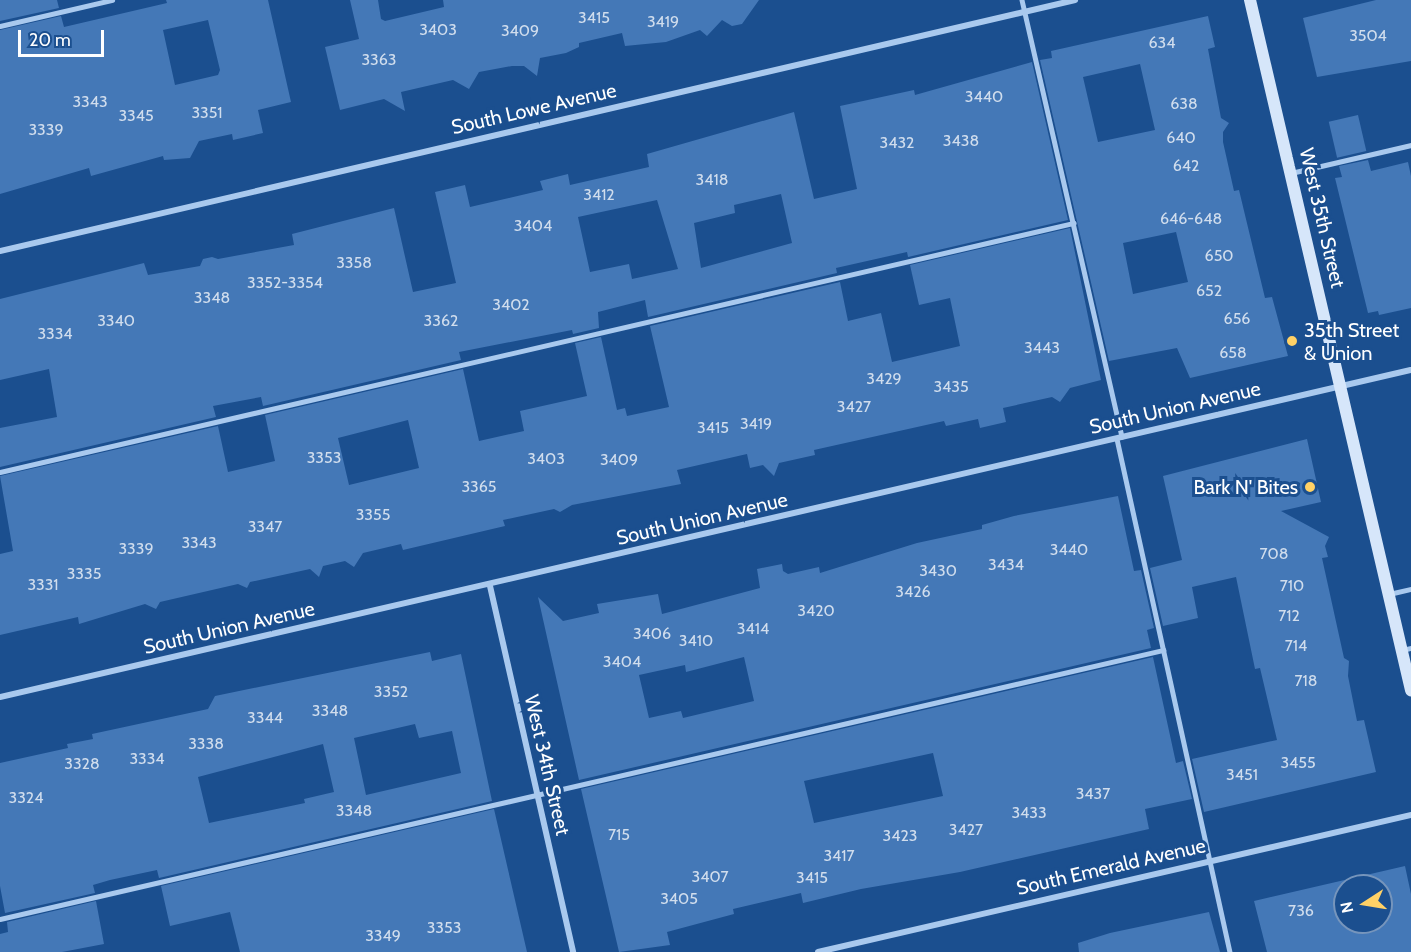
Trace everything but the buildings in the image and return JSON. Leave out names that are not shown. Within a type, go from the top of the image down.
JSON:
[{"type":"main road","name":"West 35th Street","points":[[1250,0],[1389,594],[1406,649],[1411,690]]},
{"type":"street","name":"South Lowe Avenue","points":[[0,251],[1075,0]]},
{"type":"street","name":"South Union Avenue","points":[[0,696],[490,586],[1411,370]]},
{"type":"street","name":"West 34th Street","points":[[490,586],[573,952]]},
{"type":"street","name":"South Emerald Avenue","points":[[818,952],[1411,815]]},
{"type":"lane","points":[[0,26],[112,0]]},
{"type":"lane","points":[[1022,0],[1073,224],[1163,650],[1230,952]]},
{"type":"lane","points":[[1291,173],[1411,145]]},
{"type":"lane","points":[[0,472],[1073,224]]},
{"type":"lane","points":[[1389,594],[1411,589]]},
{"type":"lane","points":[[0,919],[1163,650]]},
{"type":"place","name":"35th Street & Union","points":[[1292,341]]},
{"type":"place","name":"Bark N' Bites","points":[[1310,487]]}]
